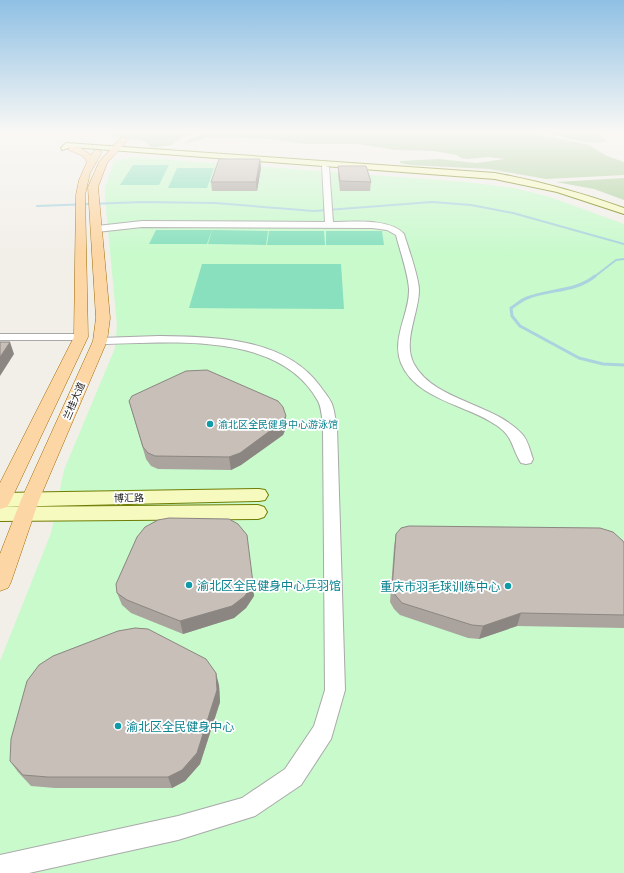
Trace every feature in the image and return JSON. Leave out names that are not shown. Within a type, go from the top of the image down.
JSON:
[{"type":"main road","name":"兰桂大道","points":[[0,504],[81,337],[87,205],[84,175],[86,172]]},
{"type":"main road","name":"兰桂大道","points":[[0,582],[28,507],[100,341],[103,318],[97,229],[87,205],[98,172]]},
{"type":"main road","points":[[384,172],[516,181],[570,197],[624,217]]},
{"type":"main road","points":[[447,172],[466,173],[516,181],[577,194],[624,212]]},
{"type":"main road","name":"博汇路","points":[[0,504],[28,507],[259,504]]},
{"type":"street","points":[[325,172],[329,220]]},
{"type":"street","points":[[97,229],[142,224],[329,220],[390,228],[400,234],[414,289],[403,351],[408,365],[419,379],[435,391],[501,422],[518,438],[526,459]]},
{"type":"street","points":[[0,337],[81,337]]},
{"type":"street","points":[[0,867],[178,828],[246,808],[293,777],[323,731],[335,690],[330,428],[325,402],[313,382],[288,362],[265,352],[233,343],[196,340],[100,341]]},
{"type":"green space","points":[[110,172],[330,172],[466,182],[514,188],[550,197],[624,224],[624,873],[0,873],[0,661],[51,533],[64,470],[115,348],[117,325],[105,187]]},
{"type":"green space","points":[[129,172],[166,172],[159,185],[120,185]]},
{"type":"green space","points":[[175,172],[213,172],[207,188],[168,188]]},
{"type":"green space","points":[[505,172],[624,172],[624,175],[546,179]]},
{"type":"green space","points":[[624,178],[624,200],[594,189],[556,182]]},
{"type":"green space","points":[[156,230],[212,230],[207,244],[149,244]]},
{"type":"green space","points":[[212,230],[268,231],[266,245],[208,244]]},
{"type":"green space","points":[[269,231],[324,231],[325,245],[267,245]]},
{"type":"green space","points":[[326,231],[382,231],[384,245],[326,245]]},
{"type":"green space","points":[[202,264],[341,264],[344,309],[189,308]]},
{"type":"building","points":[[215,172],[258,172],[256,182],[211,182]]},
{"type":"building","points":[[339,172],[368,172],[371,182],[340,181]]},
{"type":"building","points":[[0,342],[10,342],[0,357]]},
{"type":"building","name":"渝北区全民健身中心游泳馆","points":[[207,370],[278,401],[283,407],[286,416],[282,422],[240,453],[229,457],[155,456],[148,453],[143,447],[129,401],[132,396],[186,371]]},
{"type":"building","name":"渝北区全民健身中心乒羽馆","points":[[169,518],[229,519],[238,524],[247,535],[253,583],[245,596],[232,606],[180,621],[127,600],[117,593],[116,584],[137,537],[145,527],[158,520]]},
{"type":"building","name":"重庆市羽毛球训练中心","points":[[409,526],[600,528],[613,532],[624,543],[624,615],[521,613],[483,626],[472,625],[402,603],[392,589],[396,534],[401,528]]},
{"type":"building","name":"渝北区全民健身中心","points":[[135,628],[148,629],[206,659],[216,673],[217,690],[197,753],[182,770],[168,777],[48,777],[23,775],[10,761],[11,739],[27,681],[39,665],[53,656],[118,631]]},
{"type":"waterway","points":[[37,206],[143,202],[215,203],[314,211],[432,202],[471,205],[513,213],[624,244]]},
{"type":"waterway","points":[[594,277],[616,260],[624,259]]},
{"type":"waterway","points":[[595,276],[588,281],[571,288],[535,295],[525,299],[511,308],[512,316],[520,326],[579,358],[603,364],[624,365]]},
{"type":"place","name":"渝北区全民健身中心游泳馆","points":[[210,424]]},
{"type":"place","name":"渝北区全民健身中心乒羽馆","points":[[189,585]]},
{"type":"place","name":"重庆市羽毛球训练中心","points":[[508,586]]},
{"type":"place","name":"渝北区全民健身中心","points":[[118,726]]}]
